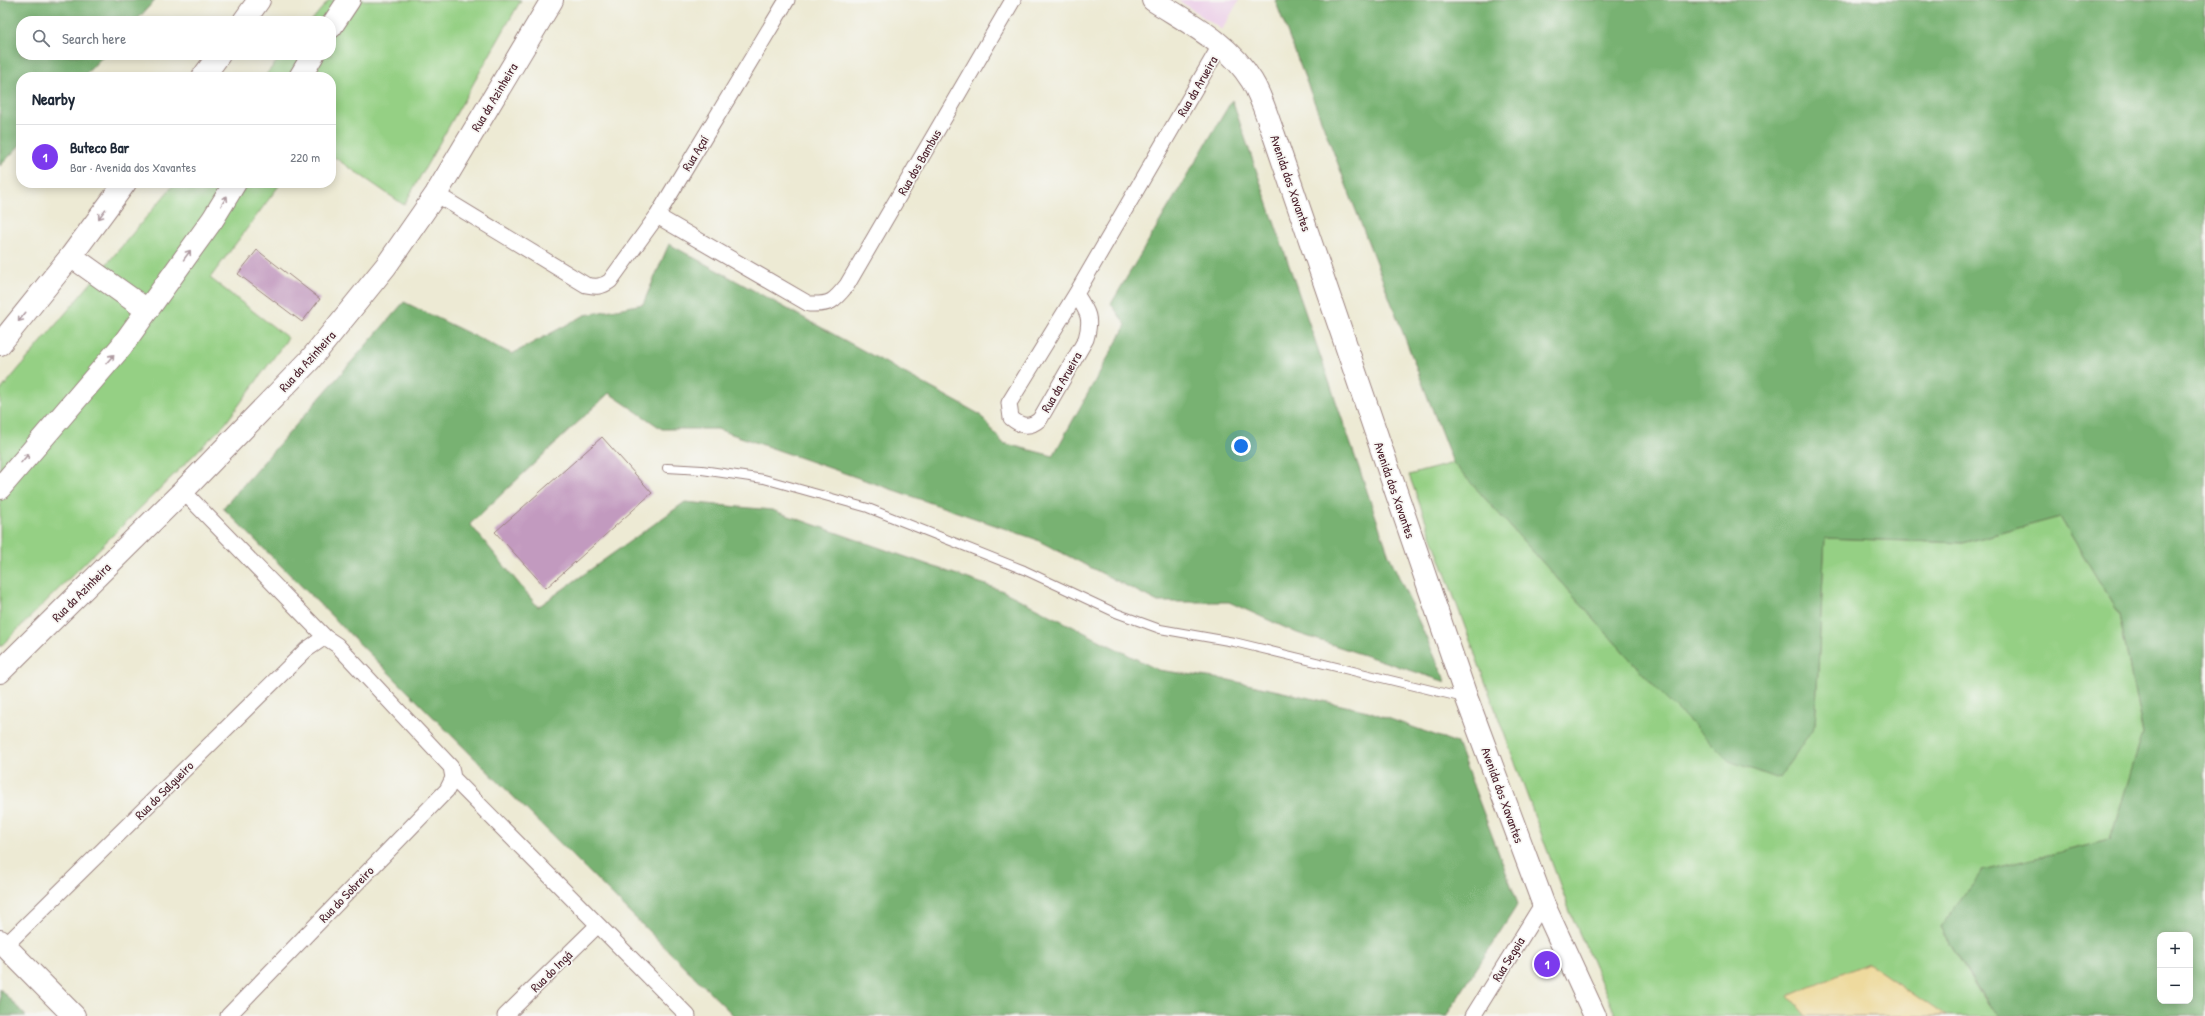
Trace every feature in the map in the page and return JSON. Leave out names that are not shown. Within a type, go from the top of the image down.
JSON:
[{"type":"main road","points":[[248,16],[259,0]]},
{"type":"main road","points":[[336,20],[349,0]]},
{"type":"main road","name":"Rua da Azinheira","points":[[0,672],[183,490],[309,361],[386,266],[436,194],[552,0]]},
{"type":"main road","name":"Avenida dos Xavantes","points":[[1153,0],[1221,44],[1240,63],[1253,82],[1274,135],[1467,699],[1543,903],[1595,1016]]},
{"type":"main road","points":[[207,72],[215,60]]},
{"type":"main road","points":[[303,72],[310,60]]},
{"type":"main road","points":[[0,344],[71,256],[121,188]]},
{"type":"main road","points":[[0,488],[121,347],[213,219],[232,188]]},
{"type":"main road","points":[[71,256],[147,310]]},
{"type":"main road","points":[[3,944],[74,1016]]},
{"type":"street","name":"Rua Açaí","points":[[436,194],[586,284],[596,287],[604,286],[610,282],[657,216],[788,0]]},
{"type":"street","name":"Rua dos Bambus","points":[[657,216],[809,304],[824,304],[835,300],[847,285],[1013,0]]},
{"type":"street","name":"Rua da Arueira","points":[[1076,294],[1089,314],[1090,326],[1086,339],[1040,419],[1034,425],[1026,426],[1012,418],[1009,402],[1076,294],[1221,44]]},
{"type":"street","points":[[183,490],[324,637],[337,645],[452,773],[688,1016]]},
{"type":"street","name":"Rua do Salgueiro","points":[[3,944],[306,650],[324,637]]},
{"type":"street","name":"Rua do Sobreiro","points":[[228,1016],[447,790],[452,773]]},
{"type":"street","name":"Rua Segoia","points":[[1473,1016],[1543,903]]},
{"type":"street","name":"Rua do Ingá","points":[[505,1016],[598,925]]},
{"type":"lane","points":[[667,468],[702,470],[764,479],[868,508],[1024,570],[1116,612],[1160,629],[1234,642],[1467,699]]},
{"type":"shaded area","points":[[1178,0],[1239,0],[1222,30]]},
{"type":"green space","points":[[0,0],[155,0],[141,16],[16,16],[16,60],[99,60],[88,72],[16,72],[16,149],[0,166]]},
{"type":"green space","points":[[329,0],[521,0],[404,205],[336,158],[336,72],[268,72],[278,60],[336,60],[336,16],[315,16]]},
{"type":"green space","points":[[1275,0],[2205,0],[2205,1016],[2001,1016],[1986,1001],[1940,928],[1982,871],[2110,840],[2143,733],[2119,614],[2060,517],[1963,543],[1825,538],[1815,725],[1779,779],[1729,761],[1657,689],[1453,463]]},
{"type":"green space","points":[[1232,100],[1389,555],[1446,682],[1297,633],[1229,602],[1158,602],[1035,539],[717,429],[662,429],[609,393],[470,524],[538,607],[685,502],[772,510],[1003,591],[1158,670],[1229,680],[1368,711],[1457,743],[1518,904],[1446,1016],[734,1016],[223,508],[404,302],[512,354],[585,315],[643,304],[669,244],[979,414],[1003,443],[1053,456],[1126,325],[1111,304]]},
{"type":"green space","points":[[171,188],[277,188],[210,278],[288,338],[225,424],[0,647],[0,391]]},
{"type":"green space","points":[[1453,463],[1657,689],[1729,761],[1815,725],[1825,538],[1963,543],[2060,517],[2119,614],[2143,734],[2110,840],[1983,871],[1940,928],[1985,1001],[2001,1016],[1616,1016],[1570,912],[1409,475]]},
{"type":"green space","points":[[0,989],[26,1016],[0,1016]]},
{"type":"sand","points":[[1868,963],[1945,1016],[1806,1016],[1789,996]]},
{"type":"building","points":[[257,250],[320,299],[302,322],[238,274]]},
{"type":"building","points":[[602,437],[652,493],[546,588],[495,532]]},
{"type":"place","name":"Buteco Bar","points":[[1547,964]]}]
